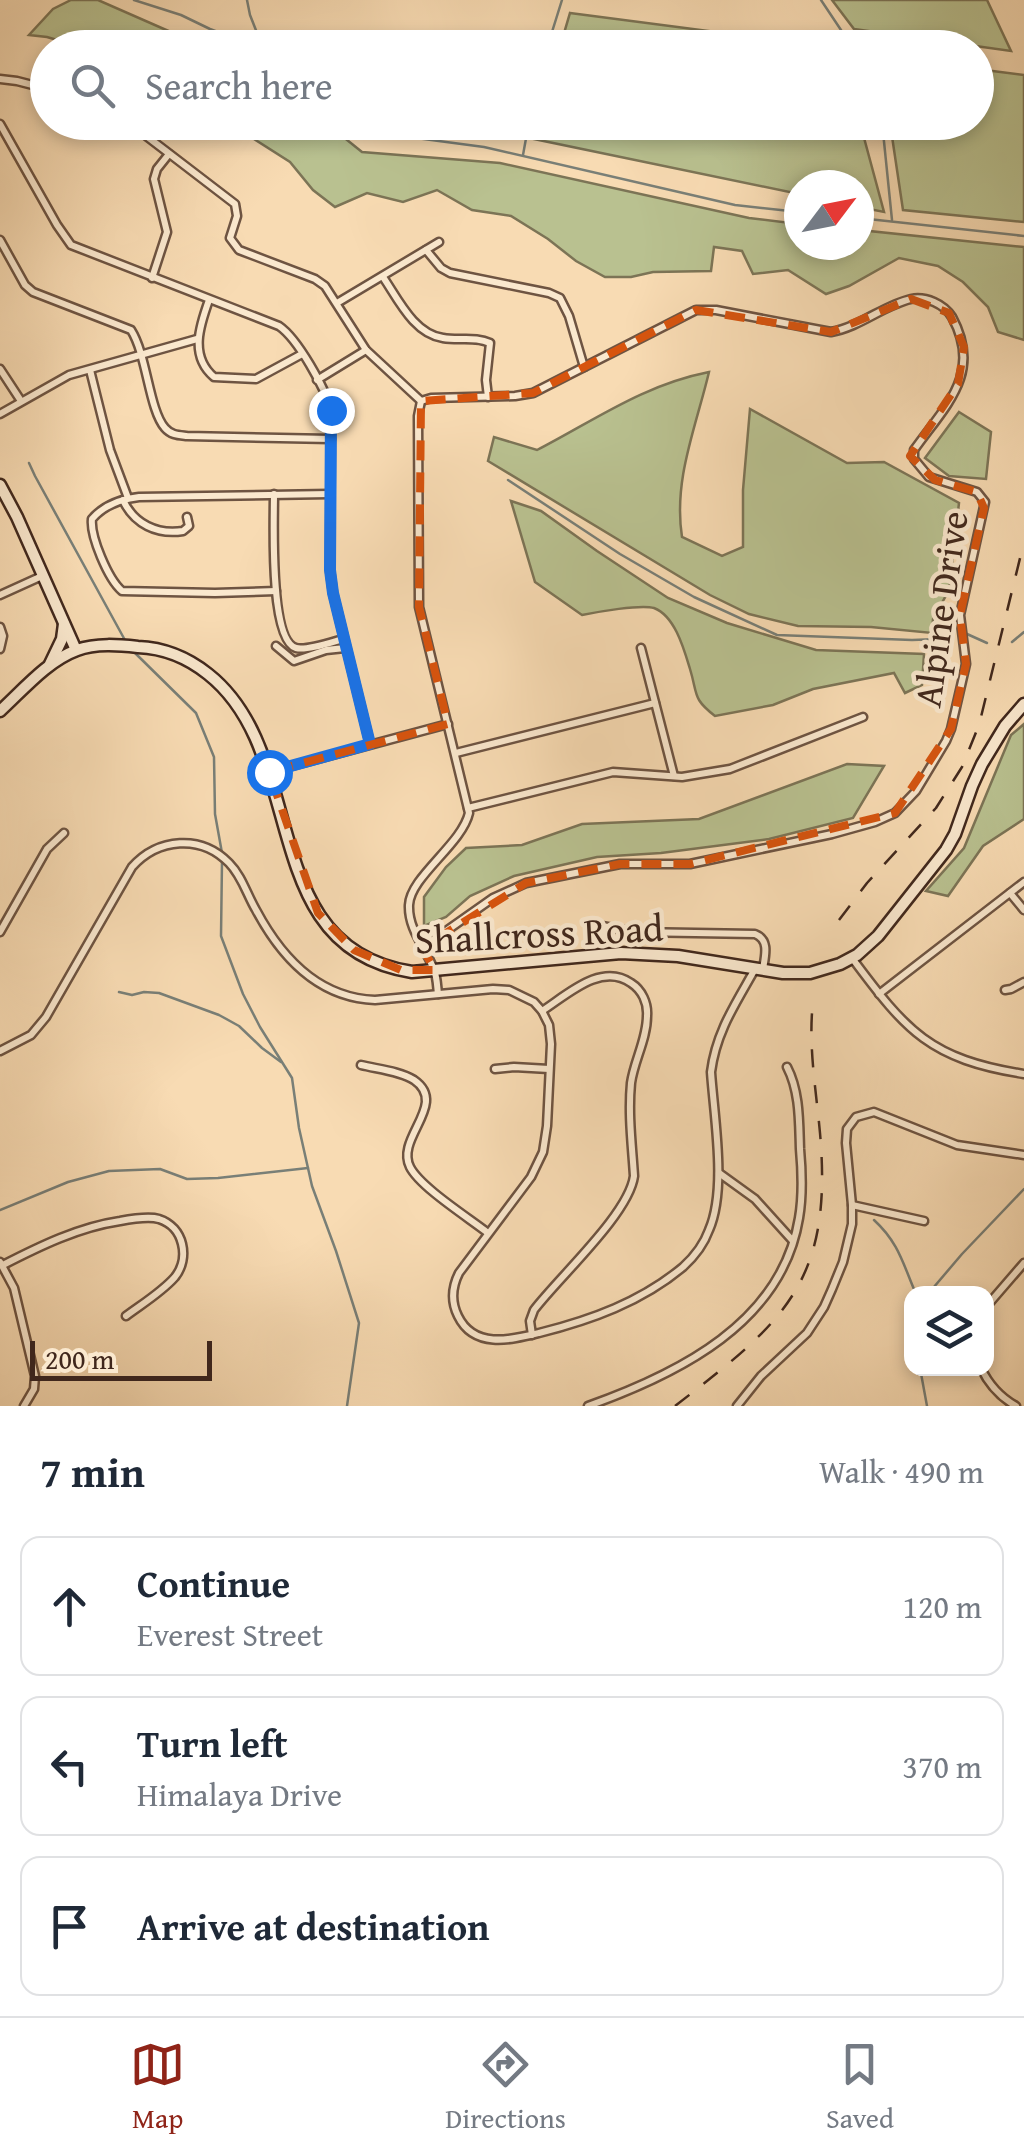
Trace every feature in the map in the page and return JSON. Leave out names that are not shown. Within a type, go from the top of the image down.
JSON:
[{"type":"street","points":[[0,79],[30,84]]},
{"type":"street","points":[[0,124],[71,245],[279,326],[302,354],[329,402],[332,582],[370,744]]},
{"type":"street","points":[[150,140],[235,204],[237,216],[230,238],[239,250],[321,282],[366,350],[421,401],[419,607],[468,808],[468,820],[410,898],[410,916],[434,970],[438,994]]},
{"type":"street","points":[[152,278],[167,232],[154,179],[168,154]]},
{"type":"street","points":[[0,240],[29,289],[128,328],[135,335],[160,418],[172,434],[331,439]]},
{"type":"street","points":[[337,303],[439,242]]},
{"type":"street","points":[[426,250],[450,273],[560,298],[570,316],[584,367]]},
{"type":"street","points":[[382,277],[412,319],[436,336],[490,343],[488,396]]},
{"type":"street","name":"Alpine Drive","points":[[421,401],[532,392],[696,310],[716,310],[831,332],[911,299],[924,299],[946,309],[964,347],[958,384],[949,405],[914,450],[914,459],[929,477],[977,492],[984,502],[960,615],[966,664],[951,729],[911,798],[895,813],[832,834],[690,864],[620,864],[526,883],[493,898],[422,948]]},
{"type":"street","points":[[209,300],[198,339],[203,364],[210,374],[218,378],[256,379],[302,354]]},
{"type":"street","points":[[0,414],[60,378],[198,339]]},
{"type":"street","points":[[317,380],[366,350]]},
{"type":"street","points":[[0,370],[20,401]]},
{"type":"street","points":[[90,370],[126,508],[159,531],[183,532],[189,526],[187,517]]},
{"type":"street","points":[[0,486],[76,650]]},
{"type":"street","points":[[274,494],[276,591],[282,629],[290,646],[304,648],[343,638]]},
{"type":"street","points":[[276,591],[122,591],[111,578],[90,523],[100,511],[126,499],[330,494]]},
{"type":"street","points":[[0,595],[44,576]]},
{"type":"street","points":[[49,667],[62,639],[64,623]]},
{"type":"street","points":[[0,627],[0,648]]},
{"type":"street","points":[[276,646],[294,661],[346,648]]},
{"type":"street","name":"Shallcross Road","points":[[0,711],[49,667],[76,650],[146,647],[181,658],[204,671],[243,711],[259,742],[301,881],[311,902],[354,950],[388,967],[412,972],[621,952],[810,973],[852,958],[878,936],[946,850],[982,764],[1024,704]]},
{"type":"street","points":[[641,648],[674,776]]},
{"type":"street","points":[[456,753],[655,704]]},
{"type":"street","points":[[468,808],[612,772],[691,776],[742,766],[864,717]]},
{"type":"street","points":[[269,772],[448,724]]},
{"type":"street","points":[[0,932],[47,850],[64,833]]},
{"type":"street","points":[[0,1050],[30,1035],[46,1017],[132,867],[154,848],[176,843],[202,846],[229,863],[284,954],[304,973],[345,996],[364,999],[509,990],[526,996],[542,1011],[551,1036],[543,1152],[531,1177],[455,1280],[453,1296],[467,1330],[484,1339],[504,1340],[609,1312],[666,1279],[700,1248],[718,1197],[712,1060],[720,1031],[759,970],[765,943],[756,934],[620,931],[602,926]]},
{"type":"street","points":[[879,994],[1024,882]]},
{"type":"street","points":[[1010,893],[1024,910]]},
{"type":"street","points":[[852,958],[911,1030],[935,1047],[977,1065],[1024,1074]]},
{"type":"street","points":[[532,1334],[530,1321],[534,1310],[612,1218],[632,1188],[630,1098],[648,1014],[643,996],[634,985],[608,975],[586,982],[542,1011]]},
{"type":"street","points":[[1005,990],[1024,982]]},
{"type":"street","points":[[361,1066],[404,1076],[421,1087],[426,1105],[408,1148],[410,1166],[424,1182],[488,1233]]},
{"type":"street","points":[[588,1406],[662,1376],[736,1328],[756,1308],[784,1265],[799,1217],[801,1163],[796,1089],[788,1067]]},
{"type":"street","points":[[494,1069],[549,1069]]},
{"type":"street","points":[[737,1406],[761,1376],[807,1332],[824,1307],[843,1262],[852,1205],[846,1133],[853,1120],[874,1112],[938,1140],[1024,1155]]},
{"type":"street","points":[[718,1172],[756,1199],[793,1242]]},
{"type":"street","points":[[852,1205],[924,1221]]},
{"type":"street","points":[[24,1406],[34,1389],[35,1376],[14,1288],[2,1263],[93,1228],[118,1221],[159,1219],[179,1236],[182,1264],[168,1284],[126,1316]]},
{"type":"street","points":[[994,1298],[1024,1263]]},
{"type":"street","points":[[985,1376],[992,1388],[1016,1406]]},
{"type":"highlighted area","points":[[911,299],[949,313],[964,347],[958,384],[910,456],[935,480],[977,492],[984,508],[960,615],[966,664],[951,729],[895,813],[690,864],[620,864],[526,883],[422,948],[435,970],[401,970],[354,950],[318,913],[269,772],[448,724],[419,607],[421,401],[533,393],[696,310],[831,332]]},
{"type":"green space","points":[[71,0],[98,0],[166,30],[34,30],[53,9]]},
{"type":"green space","points":[[832,0],[987,0],[1011,51],[994,49],[994,30],[854,29]]},
{"type":"green space","points":[[570,13],[700,30],[565,30]]},
{"type":"green space","points":[[994,71],[1024,75],[1024,222],[903,210],[893,140],[994,140]]},
{"type":"green space","points":[[256,140],[347,140],[362,152],[500,163],[749,218],[784,222],[784,260],[874,260],[874,232],[1024,247],[1024,340],[998,332],[988,307],[963,282],[938,266],[899,258],[826,294],[788,270],[753,274],[742,251],[714,247],[711,271],[605,277],[511,216],[472,210],[437,190],[403,202],[367,193],[335,207],[313,190],[290,162]]},
{"type":"green space","points":[[539,140],[865,140],[873,170],[784,170],[784,191]]},
{"type":"green space","points":[[874,175],[884,212],[874,210]]},
{"type":"green space","points":[[709,372],[683,474],[682,537],[722,556],[743,547],[750,409],[847,463],[884,462],[959,503],[949,590],[933,619],[932,633],[798,626],[749,614],[710,595],[488,461],[494,437],[537,450],[641,394]]},
{"type":"green space","points":[[959,412],[991,432],[986,479],[949,476],[925,458]]},
{"type":"green space","points":[[511,501],[541,511],[668,598],[727,623],[816,650],[924,654],[922,685],[905,693],[894,673],[813,689],[773,705],[715,716],[699,700],[682,643],[661,612],[639,607],[582,615],[535,582]]},
{"type":"green space","points":[[1024,724],[1024,819],[983,846],[948,896],[926,891],[964,848],[1011,735]]},
{"type":"green space","points":[[847,764],[884,766],[853,818],[769,839],[597,857],[514,876],[470,896],[446,917],[424,926],[424,897],[466,848],[522,845],[582,824],[699,819]]},
{"type":"waterway","points":[[134,0],[213,30]]},
{"type":"waterway","points":[[247,0],[256,30]]},
{"type":"waterway","points":[[553,30],[562,0]]},
{"type":"waterway","points":[[821,0],[841,30]]},
{"type":"waterway","points":[[431,140],[484,147],[735,205],[784,210]]},
{"type":"waterway","points":[[523,155],[526,140]]},
{"type":"waterway","points":[[884,140],[892,220]]},
{"type":"waterway","points":[[874,220],[1024,236]]},
{"type":"waterway","points":[[29,463],[126,642]]},
{"type":"waterway","points":[[508,480],[620,554],[694,597],[777,635],[912,640],[939,639],[952,633]]},
{"type":"waterway","points":[[1012,642],[1024,632]]},
{"type":"waterway","points":[[967,634],[987,643]]},
{"type":"waterway","points":[[134,652],[196,713],[214,757],[215,814],[222,853]]},
{"type":"waterway","points":[[222,861],[221,936],[243,994],[292,1078],[312,1186],[359,1323],[347,1406]]},
{"type":"waterway","points":[[119,992],[159,993],[219,1015],[239,1026],[281,1062]]},
{"type":"waterway","points":[[0,1210],[68,1182],[109,1171],[160,1169],[187,1179],[308,1168]]},
{"type":"waterway","points":[[935,1286],[1024,1189]]},
{"type":"waterway","points":[[874,1220],[895,1246],[913,1286]]},
{"type":"waterway","points":[[921,1376],[927,1406]]},
{"type":"railway","points":[[839,920],[867,883],[936,808],[962,767],[979,725],[1024,542]]},
{"type":"railway","points":[[675,1406],[773,1322],[794,1294],[809,1262],[818,1227],[822,1184],[812,1051],[813,1002]]},
{"type":"route","points":[[269,772],[370,744],[330,570],[331,410]]}]
